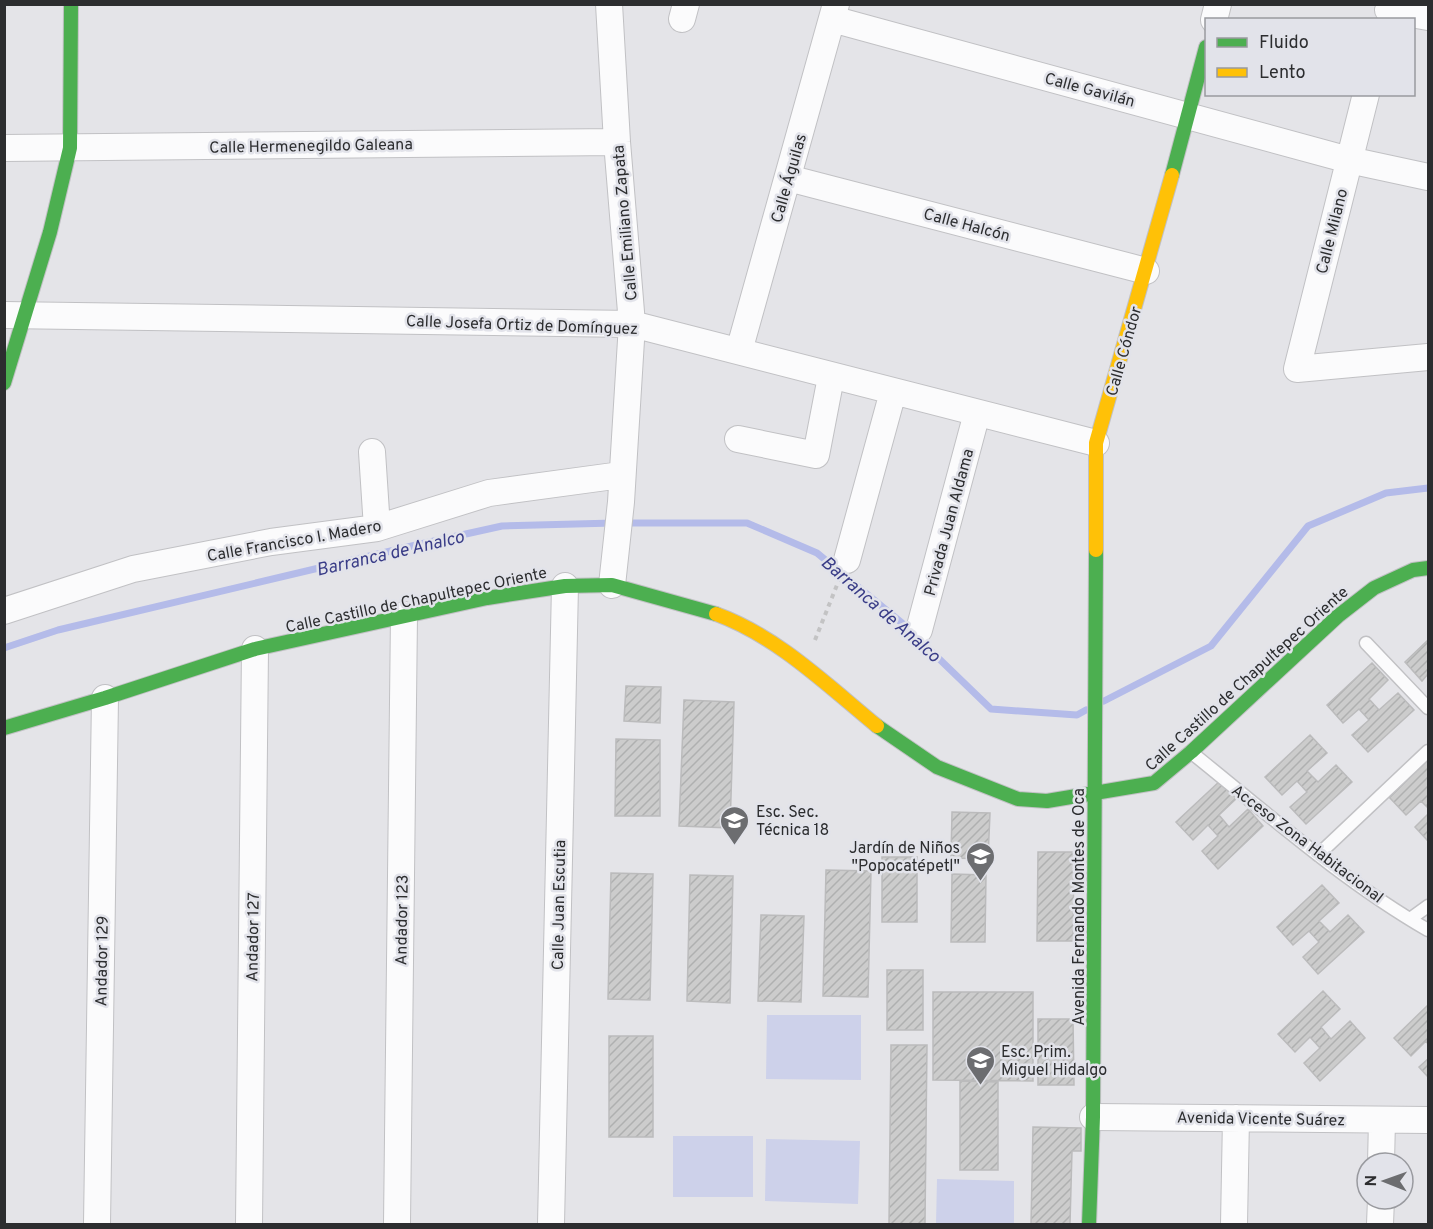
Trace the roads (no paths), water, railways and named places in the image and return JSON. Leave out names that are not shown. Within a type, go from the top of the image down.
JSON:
[{"type":"street","points":[[4,383],[15,315],[51,232],[70,148],[71,4]]},
{"type":"street","name":"Calle Emiliano Zapata","points":[[609,4],[617,141],[632,324],[621,502],[612,585]]},
{"type":"street","points":[[1388,11],[1428,17]]},
{"type":"street","name":"Calle Gavilán","points":[[834,12],[1349,160],[1428,177]]},
{"type":"street","name":"Calle Águilas","points":[[740,351],[834,12]]},
{"type":"street","name":"Calle Cóndor","points":[[1097,662],[1096,443],[1146,271],[1205,51]]},
{"type":"street","name":"Calle Milano","points":[[1365,96],[1297,369],[1428,357]]},
{"type":"street","name":"Calle Hermenegildo Galeana","points":[[4,148],[617,141]]},
{"type":"street","name":"Calle Halcón","points":[[788,178],[1146,271]]},
{"type":"street","name":"Calle Josefa Ortiz de Domínguez","points":[[15,315],[632,324],[1096,443]]},
{"type":"street","points":[[738,439],[816,455],[831,376]]},
{"type":"street","points":[[847,560],[893,392]]},
{"type":"street","name":"Privada Juan Aldama","points":[[919,630],[977,413]]},
{"type":"street","points":[[372,452],[377,528]]},
{"type":"street","name":"Calle Francisco I. Madero","points":[[4,611],[133,569],[271,542],[377,528],[489,493],[621,474]]},
{"type":"street","name":"Calle Castillo de Chapultepec Oriente","points":[[4,728],[255,649],[487,598],[565,586],[612,585],[703,610],[737,622],[805,667],[888,734],[938,767],[1018,799],[1047,801],[1154,783],[1191,752],[1338,616],[1374,588],[1413,570],[1428,568]]},
{"type":"street","name":"Calle Juan Escutia","points":[[551,1224],[565,586]]},
{"type":"street","name":"Andador 123","points":[[397,1224],[404,615]]},
{"type":"street","name":"Andador 127","points":[[249,1224],[255,649]]},
{"type":"street","name":"Avenida Fernando Montes de Oca","points":[[1089,1224],[1093,1117],[1094,729],[1097,662]]},
{"type":"street","name":"Andador 129","points":[[97,1224],[105,698]]},
{"type":"street","name":"Avenida Vicente Suárez","points":[[1093,1117],[1428,1120]]},
{"type":"street","points":[[1234,1224],[1236,1118]]},
{"type":"street","points":[[1381,1151],[1382,1120]]},
{"type":"lane","points":[[1366,643],[1428,708]]},
{"type":"lane","points":[[1318,855],[1428,751]]},
{"type":"lane","name":"Acceso Zona Habitacional","points":[[1191,752],[1318,855],[1428,930]]},
{"type":"lane","points":[[1410,919],[1428,906]]},
{"type":"waterway","name":"Barranca de Analco","points":[[1104,701],[1211,646],[1308,526],[1386,493],[1428,488]]},
{"type":"waterway","name":"Barranca de Analco","points":[[4,648],[58,630],[502,526],[614,523]]},
{"type":"waterway","name":"Barranca de Analco","points":[[625,523],[747,523],[817,553],[902,623],[991,709],[1077,715],[1086,710]]},
{"type":"place","name":"Esc. Sec. Técnica 18","points":[[735,846]]},
{"type":"place","name":"Jardín de Niños \"Popocatépetl\"","points":[[981,882]]},
{"type":"place","name":"Esc. Prim. Miguel Hidalgo","points":[[980,1086]]}]
